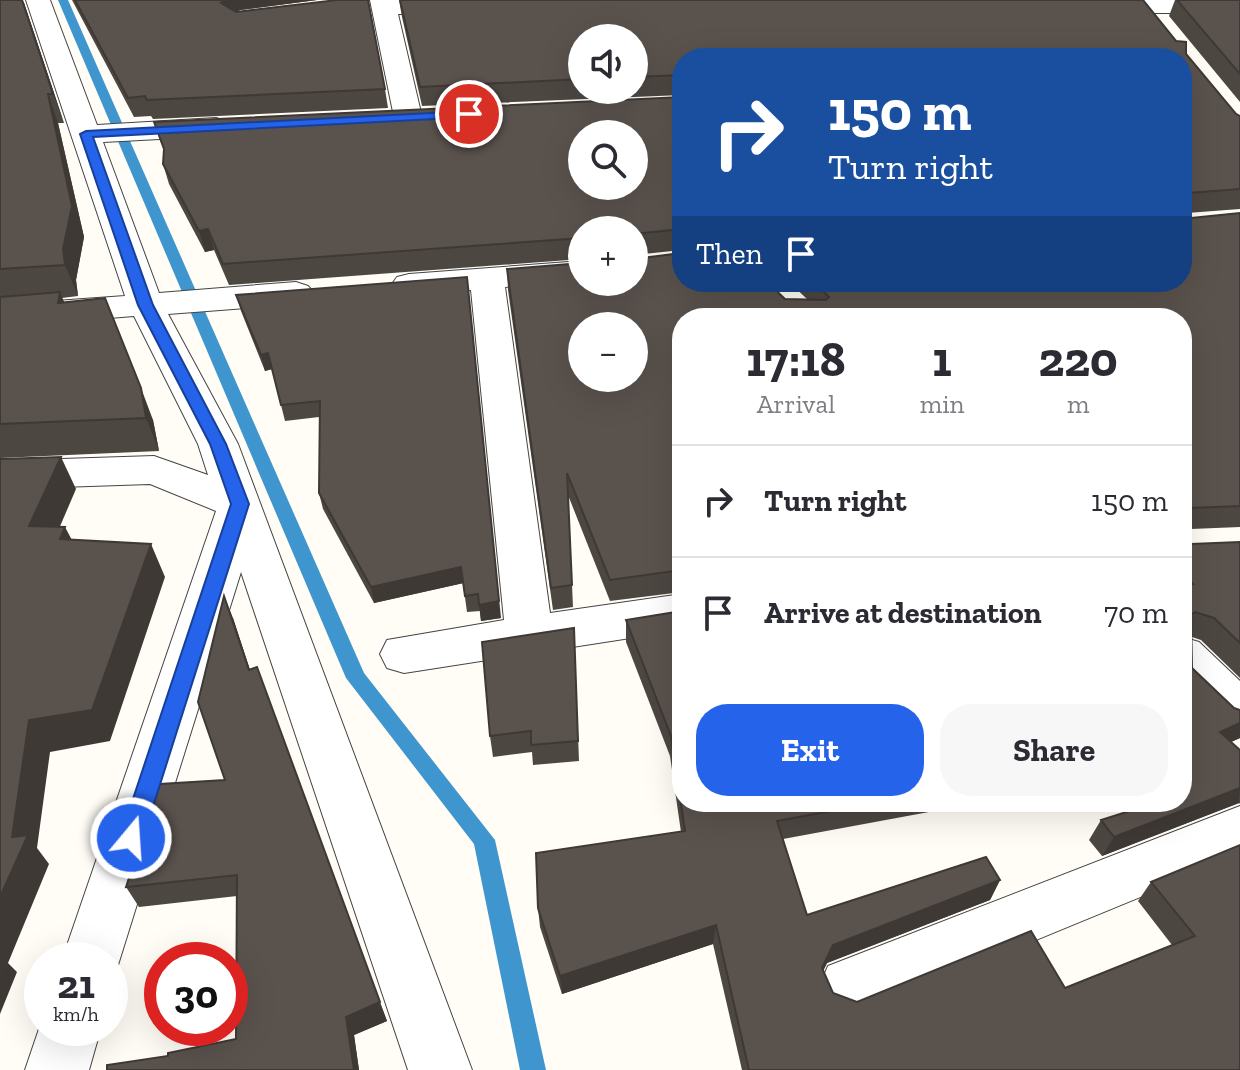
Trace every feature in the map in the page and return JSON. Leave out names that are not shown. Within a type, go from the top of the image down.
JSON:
[{"type":"street","points":[[38,0],[146,305],[218,444],[440,1070]]},
{"type":"street","points":[[351,6],[383,3],[481,7]]},
{"type":"street","points":[[383,3],[408,117]]},
{"type":"street","points":[[1066,6],[1141,3],[1240,6]]},
{"type":"street","points":[[1141,3],[1162,28]]},
{"type":"street","points":[[377,119],[438,116]]},
{"type":"street","points":[[86,134],[239,126]]},
{"type":"street","points":[[378,286],[568,272]]},
{"type":"street","points":[[487,278],[529,635]]},
{"type":"street","points":[[0,316],[332,290]]},
{"type":"street","points":[[0,475],[154,470],[240,504]]},
{"type":"street","points":[[98,942],[240,504]]},
{"type":"street","points":[[404,654],[672,614]]},
{"type":"street","points":[[1192,666],[1240,712]]},
{"type":"street","points":[[849,987],[1240,831]]},
{"type":"street","points":[[57,1070],[64,1046]]},
{"type":"building","points":[[0,0],[22,0],[53,94],[48,94],[72,206],[63,249],[65,265],[0,269]]},
{"type":"building","points":[[75,0],[225,0],[221,3],[236,12],[337,0],[368,0],[385,89],[147,100],[145,96],[128,98]]},
{"type":"building","points":[[400,0],[1143,0],[1176,41],[1186,42],[1186,48],[672,48],[672,75],[648,76],[648,24],[568,24],[568,80],[420,87]]},
{"type":"building","points":[[1177,0],[1240,0],[1240,74]]},
{"type":"building","points":[[1192,61],[1240,116],[1240,189],[1192,193]]},
{"type":"building","points":[[672,97],[672,230],[648,233],[648,216],[568,216],[568,239],[223,264],[208,229],[199,231],[163,164],[164,149],[154,122],[568,102],[648,104],[648,99]]},
{"type":"building","points":[[1240,213],[1240,506],[1192,508],[1192,308],[672,308],[672,571],[610,580],[567,473],[572,585],[551,588],[507,269],[568,264],[568,296],[648,296],[648,257],[672,254],[672,292],[778,292],[785,299],[826,300],[829,297],[824,292],[1192,292],[1192,218]]},
{"type":"building","points":[[467,277],[499,601],[479,605],[478,594],[465,596],[461,567],[371,587],[319,493],[320,401],[281,405],[268,353],[261,355],[236,295]]},
{"type":"building","points":[[60,292],[58,303],[105,298],[141,388],[146,418],[0,424],[0,297]]},
{"type":"building","points":[[61,457],[29,526],[65,527],[60,539],[151,544],[92,710],[29,720],[12,837],[28,835],[0,897],[0,459]]},
{"type":"building","points":[[1240,542],[1240,643],[1214,618],[1195,612],[1192,614],[1192,544]]},
{"type":"building","points":[[224,596],[249,670],[257,667],[380,1002],[346,1017],[354,1070],[107,1070],[107,1065],[168,1056],[168,1053],[202,1046],[248,1046],[248,942],[237,942],[237,875],[126,887],[160,784],[225,780],[198,702]]},
{"type":"building","points":[[672,613],[672,743],[671,736],[626,620]]},
{"type":"building","points":[[574,628],[578,741],[531,745],[531,731],[490,736],[482,642]]},
{"type":"building","points":[[1192,668],[1234,708],[1240,710],[1240,723],[1220,732],[1240,750],[1240,788],[1192,807]]},
{"type":"building","points":[[682,812],[825,812],[777,821],[807,915],[986,857],[1000,880],[833,945],[822,968],[833,993],[857,1002],[1031,931],[1065,988],[1195,936],[1151,882],[1240,845],[1240,1070],[749,1070],[716,925],[560,976],[538,908],[536,853],[685,831]]},
{"type":"building","points":[[1126,812],[1178,812],[1114,837],[1101,820]]},
{"type":"waterway","points":[[63,0],[356,678],[484,840],[533,1070]]},
{"type":"route","points":[[131,838],[240,504],[218,444],[146,305],[86,134],[469,114]]}]
